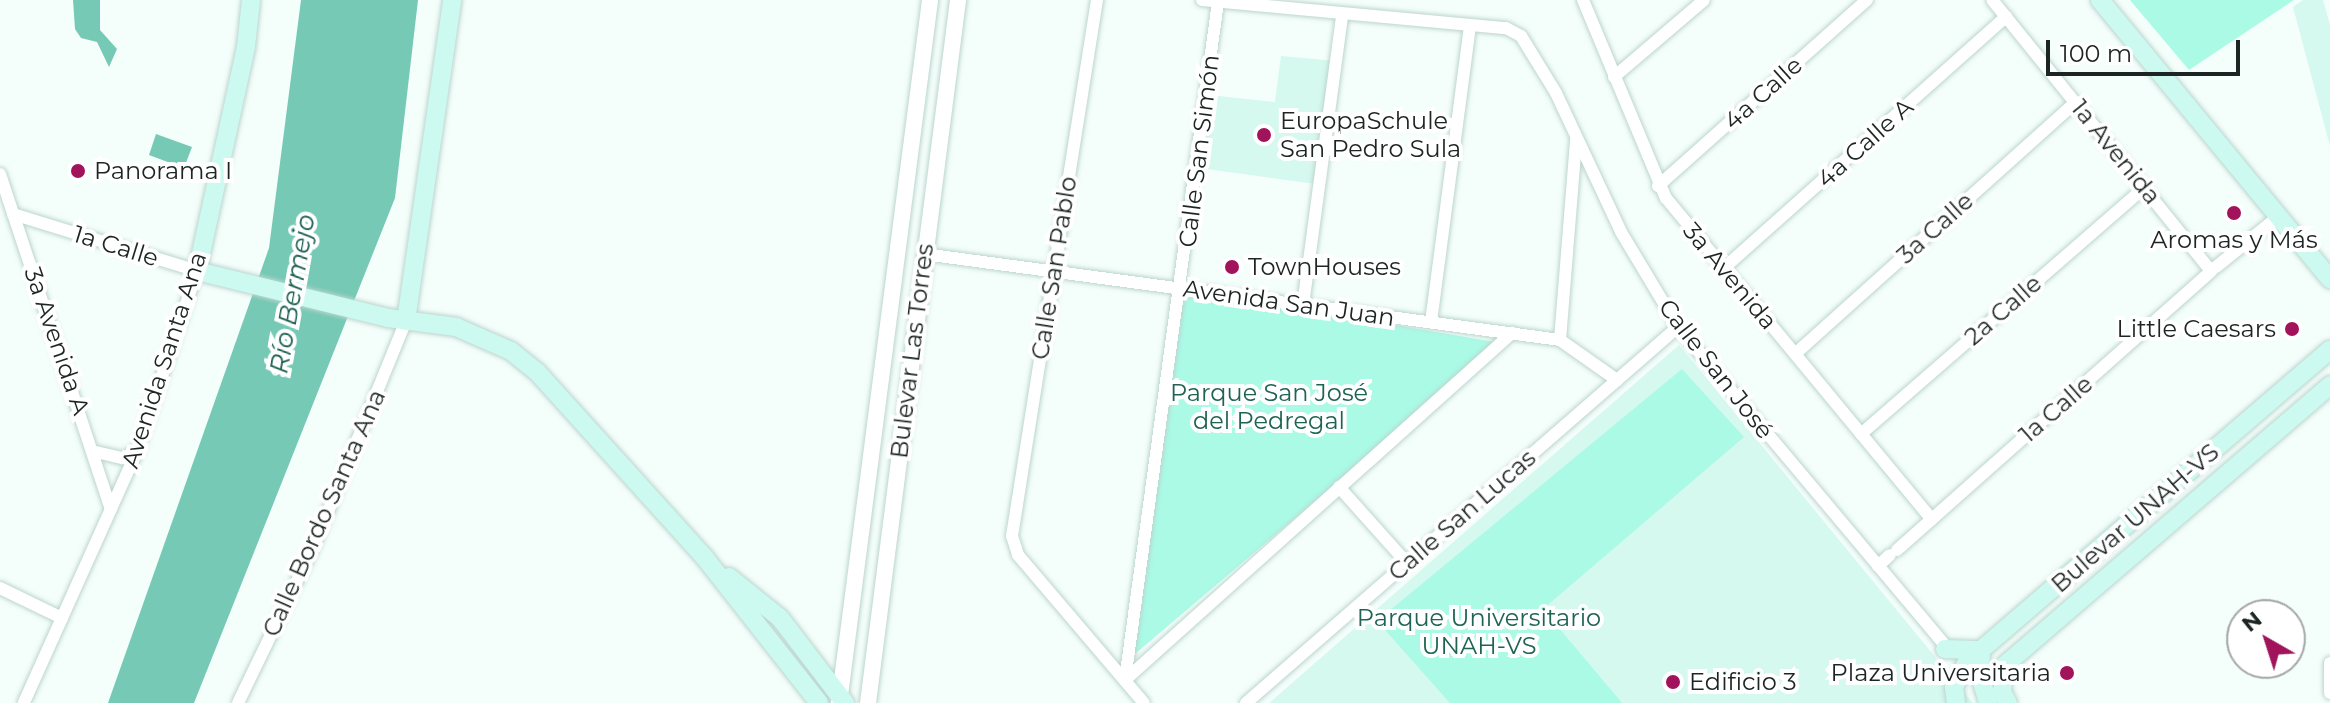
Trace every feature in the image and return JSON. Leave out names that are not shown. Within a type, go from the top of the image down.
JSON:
[{"type":"main road","name":"Avenida Santa Ana","points":[[197,271],[246,47],[251,0]]},
{"type":"main road","points":[[406,321],[452,0]]},
{"type":"main road","points":[[2100,0],[2330,279]]},
{"type":"main road","name":"1a Calle","points":[[197,271],[359,311],[456,327],[511,351],[538,373],[705,558]]},
{"type":"main road","name":"Bulevar UNAH-VS","points":[[1974,656],[2330,350]]},
{"type":"main road","name":"Bulevar UNAH-VS","points":[[2008,703],[2002,692],[2005,665],[2330,385]]},
{"type":"main road","points":[[705,558],[780,618],[841,701]]},
{"type":"main road","points":[[705,558],[819,703]]},
{"type":"main road","points":[[1945,649],[1974,656]]},
{"type":"main road","points":[[1956,703],[1954,687],[1974,656]]},
{"type":"main road","points":[[1974,656],[1988,703]]},
{"type":"street","name":"Bulevar Las Torres","points":[[841,701],[930,0]]},
{"type":"street","name":"Bulevar Las Torres","points":[[868,703],[958,0]]},
{"type":"street","name":"Calle San Pablo","points":[[1097,0],[1012,536],[1018,555],[1125,680]]},
{"type":"street","points":[[1202,0],[1470,27],[1431,322]]},
{"type":"street","name":"3a Avenida","points":[[1583,0],[1658,186],[1932,519]]},
{"type":"street","points":[[1614,77],[1704,0]]},
{"type":"street","name":"4a Calle","points":[[1658,186],[1867,0]]},
{"type":"street","name":"1a Avenida","points":[[1992,0],[2213,267]]},
{"type":"street","name":"Calle San Simón","points":[[1125,680],[1182,289],[1218,2]]},
{"type":"street","points":[[1303,305],[1342,15]]},
{"type":"street","name":"4a Calle A","points":[[1724,268],[2006,17]]},
{"type":"street","name":"Calle San José","points":[[1470,27],[1506,28],[1521,36],[1576,138],[1621,232],[1678,327],[1945,649]]},
{"type":"street","name":"3a Calle","points":[[1795,354],[2076,102]]},
{"type":"street","points":[[1560,340],[1576,138]]},
{"type":"street","name":"3a Avenida A","points":[[0,174],[96,452],[111,509]]},
{"type":"street","name":"2a Calle","points":[[1861,434],[2145,187]]},
{"type":"street","name":"1a Calle","points":[[13,214],[197,271]]},
{"type":"street","name":"1a Calle","points":[[1878,566],[2209,275],[2213,267],[2278,217]]},
{"type":"street","name":"Avenida San Juan","points":[[924,254],[1560,340],[1617,380]]},
{"type":"street","name":"Avenida Santa Ana","points":[[24,703],[137,451],[197,271]]},
{"type":"street","name":"Calle Bordo Santa Ana","points":[[238,703],[314,546],[406,321]]},
{"type":"street","name":"Calle San Lucas","points":[[1246,703],[1678,327]]},
{"type":"street","points":[[1144,703],[1125,680],[1512,333]]},
{"type":"street","points":[[96,452],[123,458],[137,451]]},
{"type":"street","points":[[1339,487],[1407,563]]},
{"type":"street","points":[[0,588],[62,618]]},
{"type":"street","points":[[2330,663],[2330,693]]},
{"type":"shaded area","points":[[2303,0],[2323,0],[2330,25],[2330,146],[2293,7]]},
{"type":"shaded area","name":"EuropaSchule San Pedro Sula","points":[[1281,56],[1336,61],[1316,184],[1200,168],[1209,95],[1275,102]]},
{"type":"shaded area","points":[[1679,345],[1973,703],[1269,703]]},
{"type":"green space","points":[[2130,0],[2294,0],[2189,70]]},
{"type":"green space","name":"Parque San José del Pedregal","points":[[1182,289],[1501,343],[1129,659]]},
{"type":"green space","name":"Parque Universitario UNAH-VS","points":[[1682,369],[1744,437],[1543,609],[1622,703],[1450,703],[1377,621]]},
{"type":"water","points":[[73,0],[100,0],[100,30],[117,49],[109,67],[97,42],[81,38],[75,29]]},
{"type":"water","name":"Río Bermejo","points":[[301,0],[418,0],[395,198],[194,703],[108,703],[269,248]]},
{"type":"water","points":[[156,134],[192,147],[184,168],[149,155]]},
{"type":"place","name":"EuropaSchule San Pedro Sula","points":[[1264,135]]},
{"type":"place","name":"Panorama I","points":[[78,171]]},
{"type":"place","name":"Aromas y Más","points":[[2234,213]]},
{"type":"place","name":"TownHouses","points":[[1232,267]]},
{"type":"place","name":"Little Caesars","points":[[2292,329]]},
{"type":"place","name":"Plaza Universitaria","points":[[2067,673]]},
{"type":"place","name":"Edificio 3","points":[[1673,682]]}]
